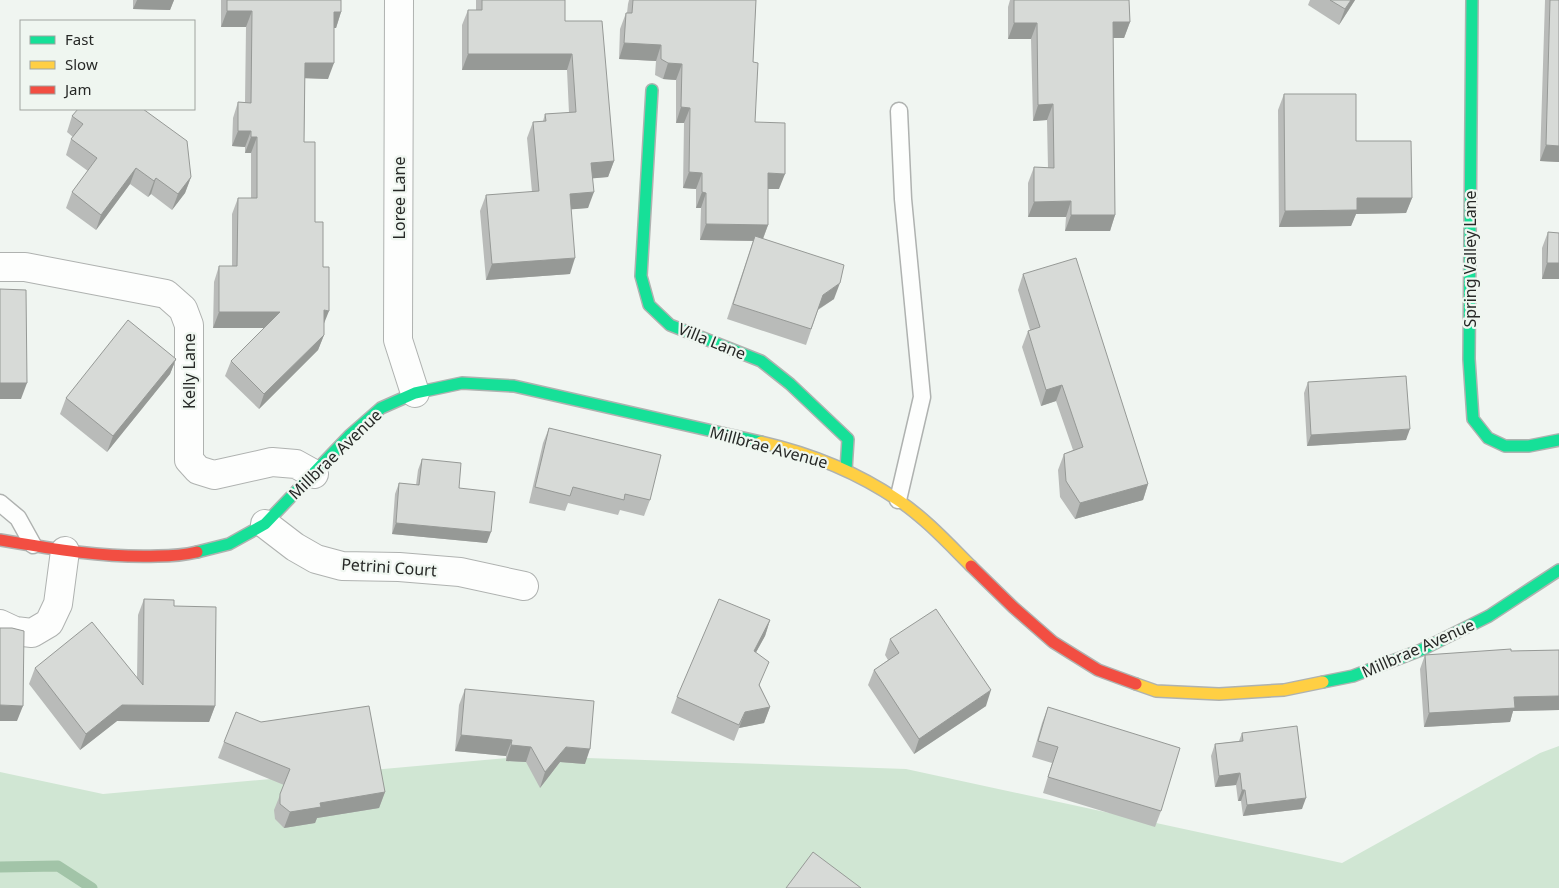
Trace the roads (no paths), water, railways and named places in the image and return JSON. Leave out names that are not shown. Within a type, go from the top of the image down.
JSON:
[{"type":"street","name":"Loree Lane","points":[[399,0],[398,340],[414,393]]},
{"type":"street","name":"Spring Valley Lane","points":[[1472,0],[1469,359],[1473,419],[1488,438],[1505,446],[1530,446],[1559,440]]},
{"type":"street","name":"Villa Lane","points":[[652,90],[642,276],[649,305],[670,325],[762,361],[790,384],[848,439],[846,470]]},
{"type":"street","name":"Kelly Lane","points":[[0,267],[25,267],[166,294],[183,309],[189,325],[189,460],[198,470],[214,475],[272,462],[296,464],[314,474]]},
{"type":"street","name":"Millbrae Avenue","points":[[0,540],[65,551],[136,557],[186,556],[229,544],[265,524],[350,436],[381,408],[414,393],[462,382],[514,386],[777,446],[846,470],[898,500],[936,531],[1013,607],[1053,642],[1098,670],[1156,691],[1218,694],[1284,690],[1353,676],[1421,650],[1489,616],[1559,570]]},
{"type":"street","name":"Petrini Court","points":[[265,524],[295,547],[316,558],[342,566],[399,567],[460,572],[524,586]]},
{"type":"street","points":[[0,624],[15,631],[32,633],[50,623],[58,604],[65,551]]},
{"type":"lane","points":[[898,500],[922,396],[903,199],[899,111]]},
{"type":"lane","points":[[0,503],[18,518],[33,545]]},
{"type":"waterway","points":[[0,867],[58,866],[92,888]]}]
